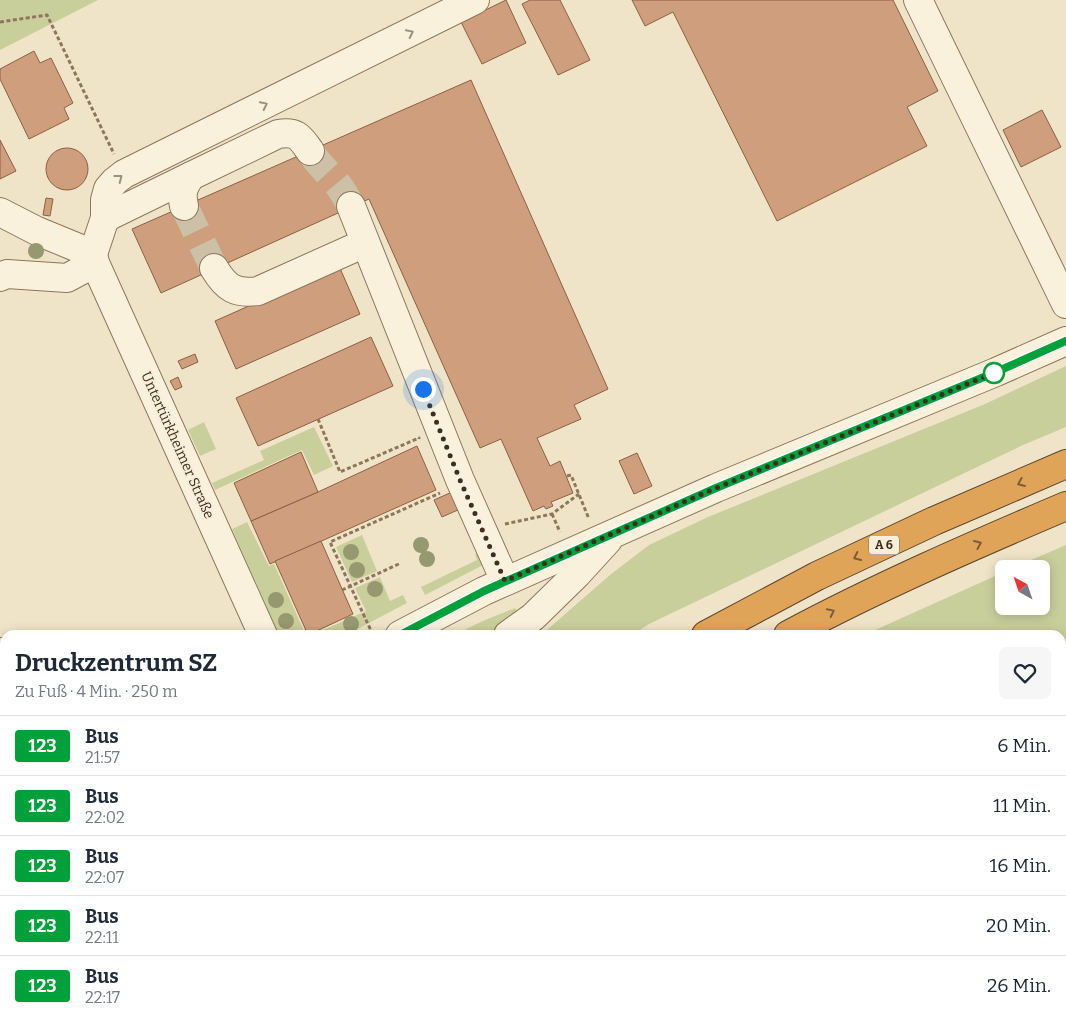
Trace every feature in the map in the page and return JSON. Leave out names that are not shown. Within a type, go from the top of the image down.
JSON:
[{"type":"highway","name":"A 6","points":[[715,630],[817,576],[934,521],[1066,464]]},
{"type":"highway","points":[[798,630],[959,552],[1066,506]]},
{"type":"street","points":[[0,277],[7,274],[67,278],[94,259],[105,218],[105,200],[108,189],[124,174],[434,9],[476,0]]},
{"type":"street","points":[[918,0],[1066,304]]},
{"type":"street","points":[[105,218],[278,134],[288,132],[297,135],[310,151]]},
{"type":"street","points":[[184,206],[183,191],[185,184],[191,176]]},
{"type":"street","points":[[351,206],[460,480],[505,581]]},
{"type":"street","points":[[0,212],[94,259]]},
{"type":"street","points":[[214,268],[227,287],[247,293],[258,291],[365,243]]},
{"type":"street","name":"Untertürkheimer Straße","points":[[94,259],[261,630]]},
{"type":"street","points":[[410,630],[505,581],[716,488],[1066,342]]},
{"type":"street","points":[[515,630],[533,617],[577,574],[614,533]]},
{"type":"path","points":[[0,22],[47,15],[124,174]]},
{"type":"path","points":[[318,419],[340,472],[419,438]]},
{"type":"path","points":[[567,476],[571,475],[589,517]]},
{"type":"path","points":[[371,630],[330,542],[441,493]]},
{"type":"path","points":[[482,530],[552,514],[579,494]]},
{"type":"path","points":[[552,514],[559,531]]},
{"type":"path","points":[[342,590],[401,563]]},
{"type":"green space","points":[[0,0],[98,0],[0,50]]},
{"type":"green space","points":[[1066,366],[1066,427],[1023,445],[640,630],[547,630],[610,575],[649,545],[708,517],[985,404]]},
{"type":"green space","points":[[204,422],[216,449],[200,456],[188,430]]},
{"type":"green space","points":[[314,427],[333,466],[314,475],[302,450],[215,490],[212,483],[264,460],[260,451]]},
{"type":"green space","points":[[247,522],[269,566],[274,564],[304,630],[277,630],[232,529]]},
{"type":"green space","points":[[362,535],[377,571],[352,582],[336,547]]},
{"type":"green space","points":[[1066,545],[1066,630],[875,630],[995,576],[995,615],[1050,615],[1050,560],[1031,560]]},
{"type":"green space","points":[[484,550],[489,562],[425,595],[421,587],[477,560],[475,554]]},
{"type":"green space","points":[[380,577],[390,601],[403,595],[407,603],[356,630],[323,630],[366,611],[355,588]]},
{"type":"green space","points":[[515,608],[519,613],[496,630],[464,630]]},
{"type":"building","points":[[506,0],[526,43],[482,64],[461,22]]},
{"type":"building","points":[[530,0],[560,0],[590,60],[558,75],[522,4]]},
{"type":"building","points":[[632,0],[893,0],[938,91],[907,107],[927,146],[777,221],[673,12],[645,26]]},
{"type":"building","points":[[34,51],[40,63],[51,58],[73,103],[64,108],[69,119],[29,139],[0,79],[0,69]]},
{"type":"building","points":[[471,80],[608,389],[574,405],[581,419],[537,438],[550,466],[560,461],[573,493],[551,502],[553,506],[546,509],[544,506],[533,511],[501,439],[480,448],[369,199],[161,293],[132,229]]},
{"type":"building","points":[[1042,110],[1061,147],[1021,167],[1003,130]]},
{"type":"building","points":[[0,140],[16,171],[0,179]]},
{"type":"building","points":[[67,148],[82,154],[88,169],[82,184],[67,190],[52,184],[46,169],[52,154]]},
{"type":"building","points":[[46,198],[53,199],[50,216],[43,215]]},
{"type":"building","points":[[339,266],[360,314],[236,369],[215,321]]},
{"type":"building","points":[[371,337],[393,386],[258,446],[236,398]]},
{"type":"building","points":[[195,354],[198,362],[182,369],[178,361]]},
{"type":"building","points":[[178,377],[182,387],[175,390],[170,381]]},
{"type":"building","points":[[417,446],[436,490],[270,564],[251,521]]},
{"type":"building","points":[[301,452],[318,492],[251,521],[234,483]]},
{"type":"building","points":[[637,453],[652,486],[634,494],[619,461]]},
{"type":"building","points":[[452,492],[460,509],[442,517],[434,500]]},
{"type":"building","points":[[321,541],[353,614],[319,630],[306,630],[275,561]]},
{"type":"tunnel","points":[[310,151],[338,185],[351,206]]},
{"type":"tunnel","points":[[184,206],[214,268]]},
{"type":"bus line","name":"123","points":[[410,630],[484,591],[716,488],[1066,341]]},
{"type":"route","points":[[423,389],[460,480],[505,581],[716,488],[996,372],[994,373]]}]
